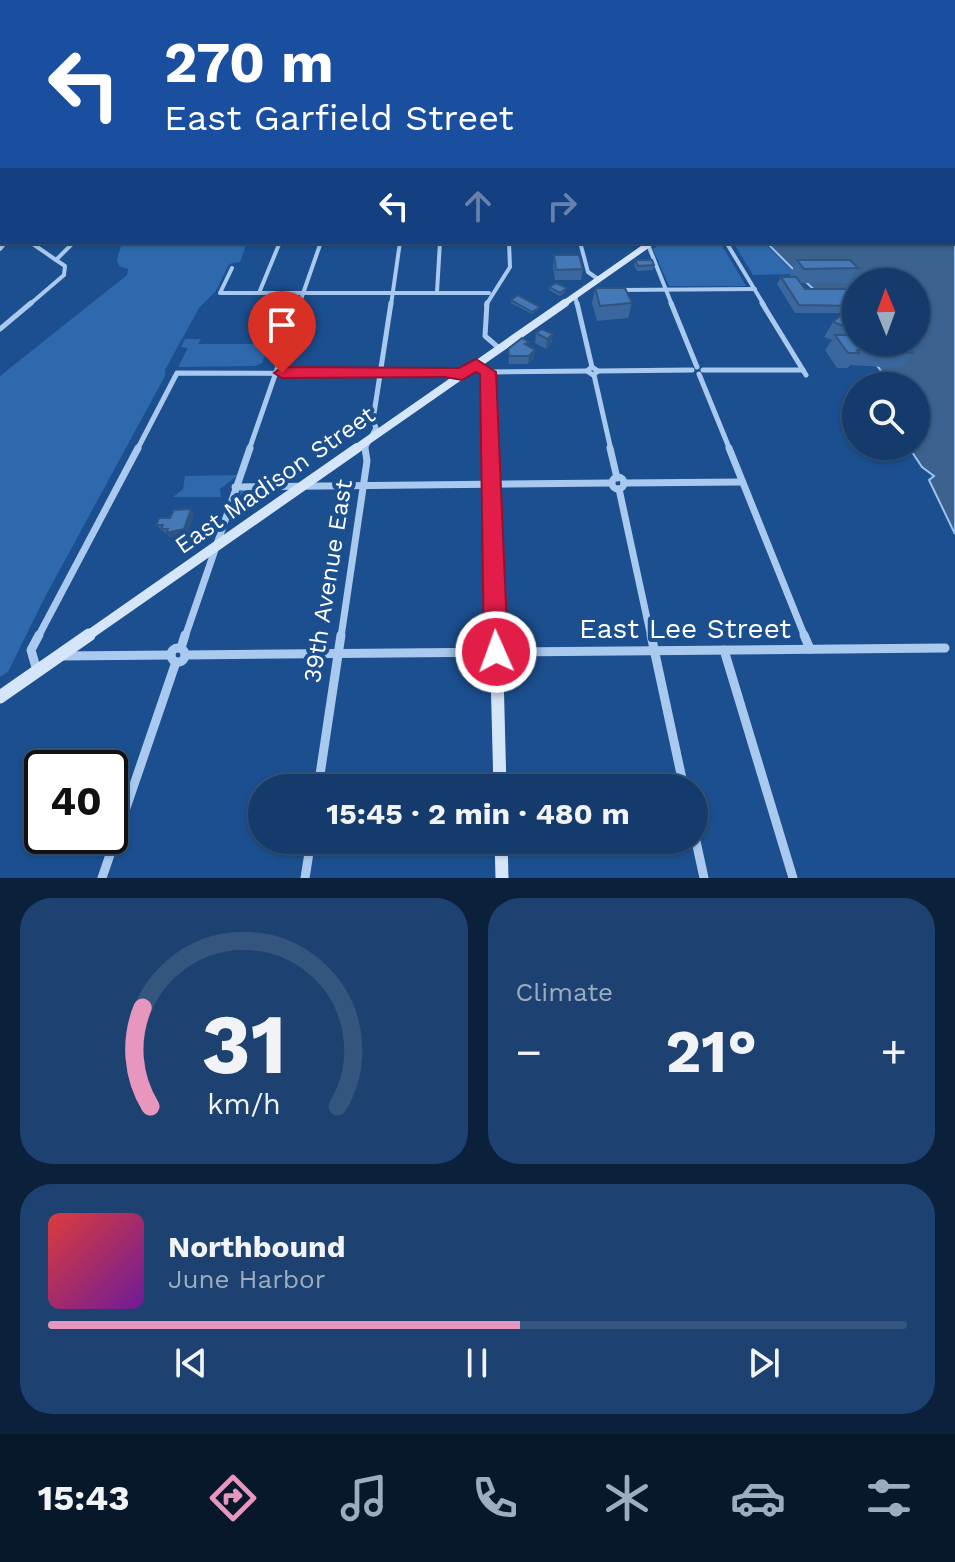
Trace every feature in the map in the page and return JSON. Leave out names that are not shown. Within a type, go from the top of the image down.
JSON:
[{"type":"main road","name":"East Madison Street","points":[[0,697],[647,244]]},
{"type":"main road","points":[[476,364],[488,372],[500,774]]},
{"type":"main road","points":[[501,854],[502,878]]},
{"type":"street","points":[[0,329],[64,275],[65,266],[33,244]]},
{"type":"street","points":[[56,260],[72,244]]},
{"type":"street","points":[[259,293],[279,244]]},
{"type":"street","points":[[59,656],[174,658],[183,652],[235,487],[320,244]]},
{"type":"street","name":"39th Avenue East","points":[[320,774],[364,485],[367,461],[364,450],[376,428],[373,420],[400,244]]},
{"type":"street","points":[[437,292],[440,244]]},
{"type":"street","points":[[499,348],[485,336],[484,305],[489,293],[510,267],[509,244]]},
{"type":"street","points":[[581,244],[588,272],[598,279]]},
{"type":"street","points":[[648,244],[810,649]]},
{"type":"street","points":[[488,372],[804,372],[727,244]]},
{"type":"street","points":[[232,268],[220,293],[489,293]]},
{"type":"street","points":[[609,290],[755,289]]},
{"type":"street","points":[[596,290],[579,292],[593,371],[681,774]]},
{"type":"street","points":[[37,672],[31,650],[177,373],[462,374]]},
{"type":"street","points":[[235,487],[742,482]]},
{"type":"street","name":"East Lee Street","points":[[183,652],[945,648]]},
{"type":"street","points":[[724,650],[793,878]]},
{"type":"street","points":[[102,878],[174,658]]},
{"type":"street","points":[[305,878],[309,854]]},
{"type":"street","points":[[699,854],[704,878]]},
{"type":"shaded area","points":[[121,244],[246,244],[240,262],[229,264],[216,291],[199,308],[8,672],[0,677],[0,376],[127,275],[128,269],[119,266],[117,260]]},
{"type":"shaded area","points":[[660,244],[721,244],[746,286],[669,286],[653,249]]},
{"type":"shaded area","points":[[734,244],[765,244],[796,274],[753,275]]},
{"type":"shaded area","points":[[768,244],[955,244],[955,534],[929,480],[934,476],[917,460],[930,460],[930,372],[880,372],[870,356],[930,356],[930,268],[842,268],[842,312],[810,286]]},
{"type":"shaded area","points":[[185,339],[201,339],[198,344],[269,344],[262,363],[255,366],[178,367],[188,348],[181,347]]},
{"type":"shaded area","points":[[238,475],[220,489],[221,497],[173,497],[183,489],[185,476]]},
{"type":"shaded area","points":[[281,489],[231,522],[241,490]]},
{"type":"building","points":[[554,255],[579,255],[583,269],[556,270]]},
{"type":"building","points":[[635,260],[652,260],[654,265],[638,266]]},
{"type":"building","points":[[797,260],[850,260],[858,268],[842,268],[804,269]]},
{"type":"building","points":[[781,277],[796,277],[805,289],[842,289],[842,306],[799,305]]},
{"type":"building","points":[[556,283],[567,288],[560,293],[549,287]]},
{"type":"building","points":[[595,288],[625,288],[632,303],[600,306]]},
{"type":"building","points":[[518,295],[540,307],[532,312],[511,300]]},
{"type":"building","points":[[842,314],[842,326],[833,322]]},
{"type":"building","points":[[542,329],[553,334],[547,339],[536,333]]},
{"type":"building","points":[[522,338],[535,350],[529,356],[509,356],[508,349]]},
{"type":"building","points":[[191,509],[184,529],[166,533],[168,529],[161,529],[163,525],[156,525],[159,518],[170,518],[174,510]]},
{"type":"route","points":[[282,373],[462,374],[476,364],[488,372],[496,652]]}]
